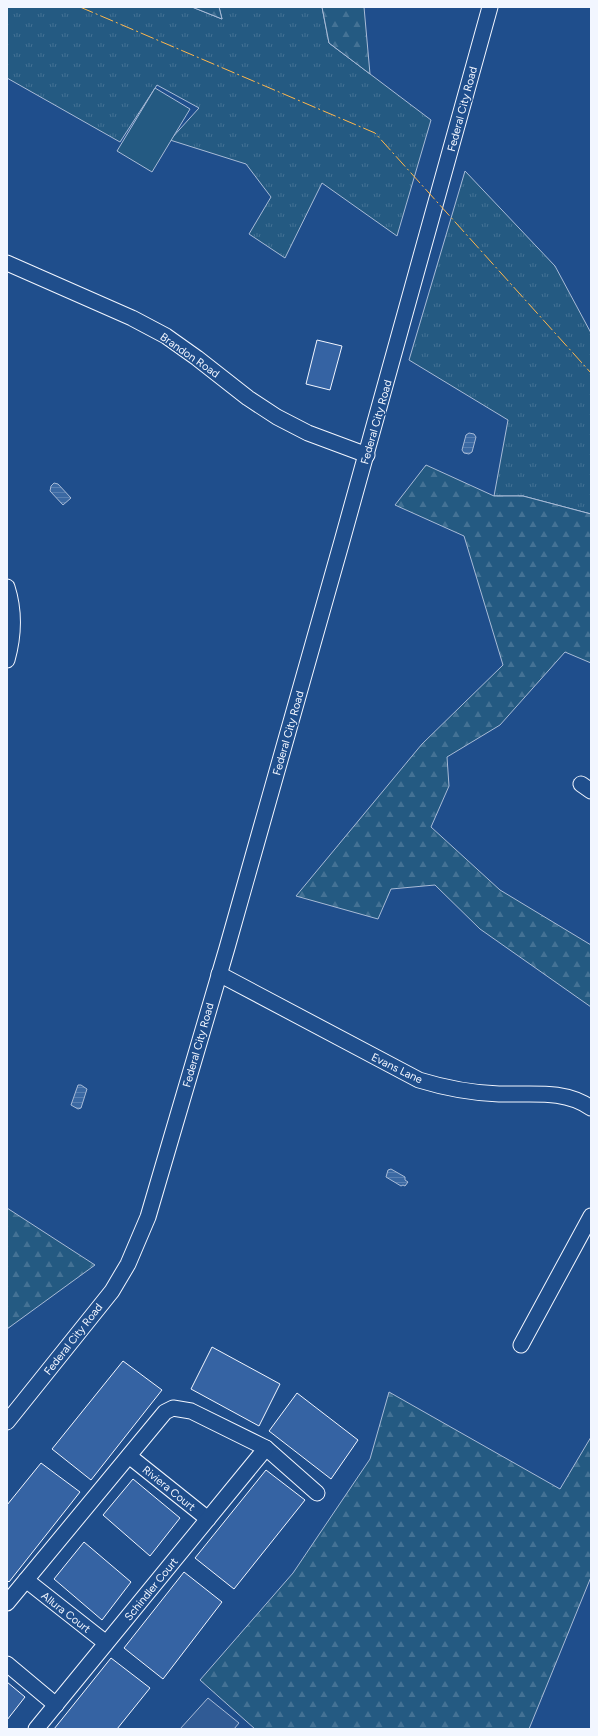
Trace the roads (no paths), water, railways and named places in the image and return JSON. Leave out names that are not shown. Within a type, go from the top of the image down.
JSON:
[{"type":"street","name":"Federal City Road","points":[[7,1422],[112,1291],[139,1241],[148,1217],[367,455],[490,7]]},
{"type":"street","name":"Brandon Road","points":[[7,263],[132,318],[166,336],[248,398],[277,417],[308,433],[367,455]]},
{"type":"street","points":[[7,587],[13,616],[12,633],[7,660]]},
{"type":"street","name":"Evans Lane","points":[[219,974],[418,1080],[449,1089],[499,1094],[549,1094],[571,1097],[591,1108]]},
{"type":"street","points":[[522,1345],[591,1216]]},
{"type":"street","points":[[7,1603],[165,1412],[172,1408],[191,1411],[266,1448],[318,1493]]},
{"type":"street","name":"Schindler Court","points":[[36,1729],[266,1448]]},
{"type":"street","name":"Riviera Court","points":[[129,1456],[208,1519]]},
{"type":"street","name":"Allura Court","points":[[26,1580],[106,1644]]},
{"type":"street","points":[[7,1664],[56,1705]]}]
